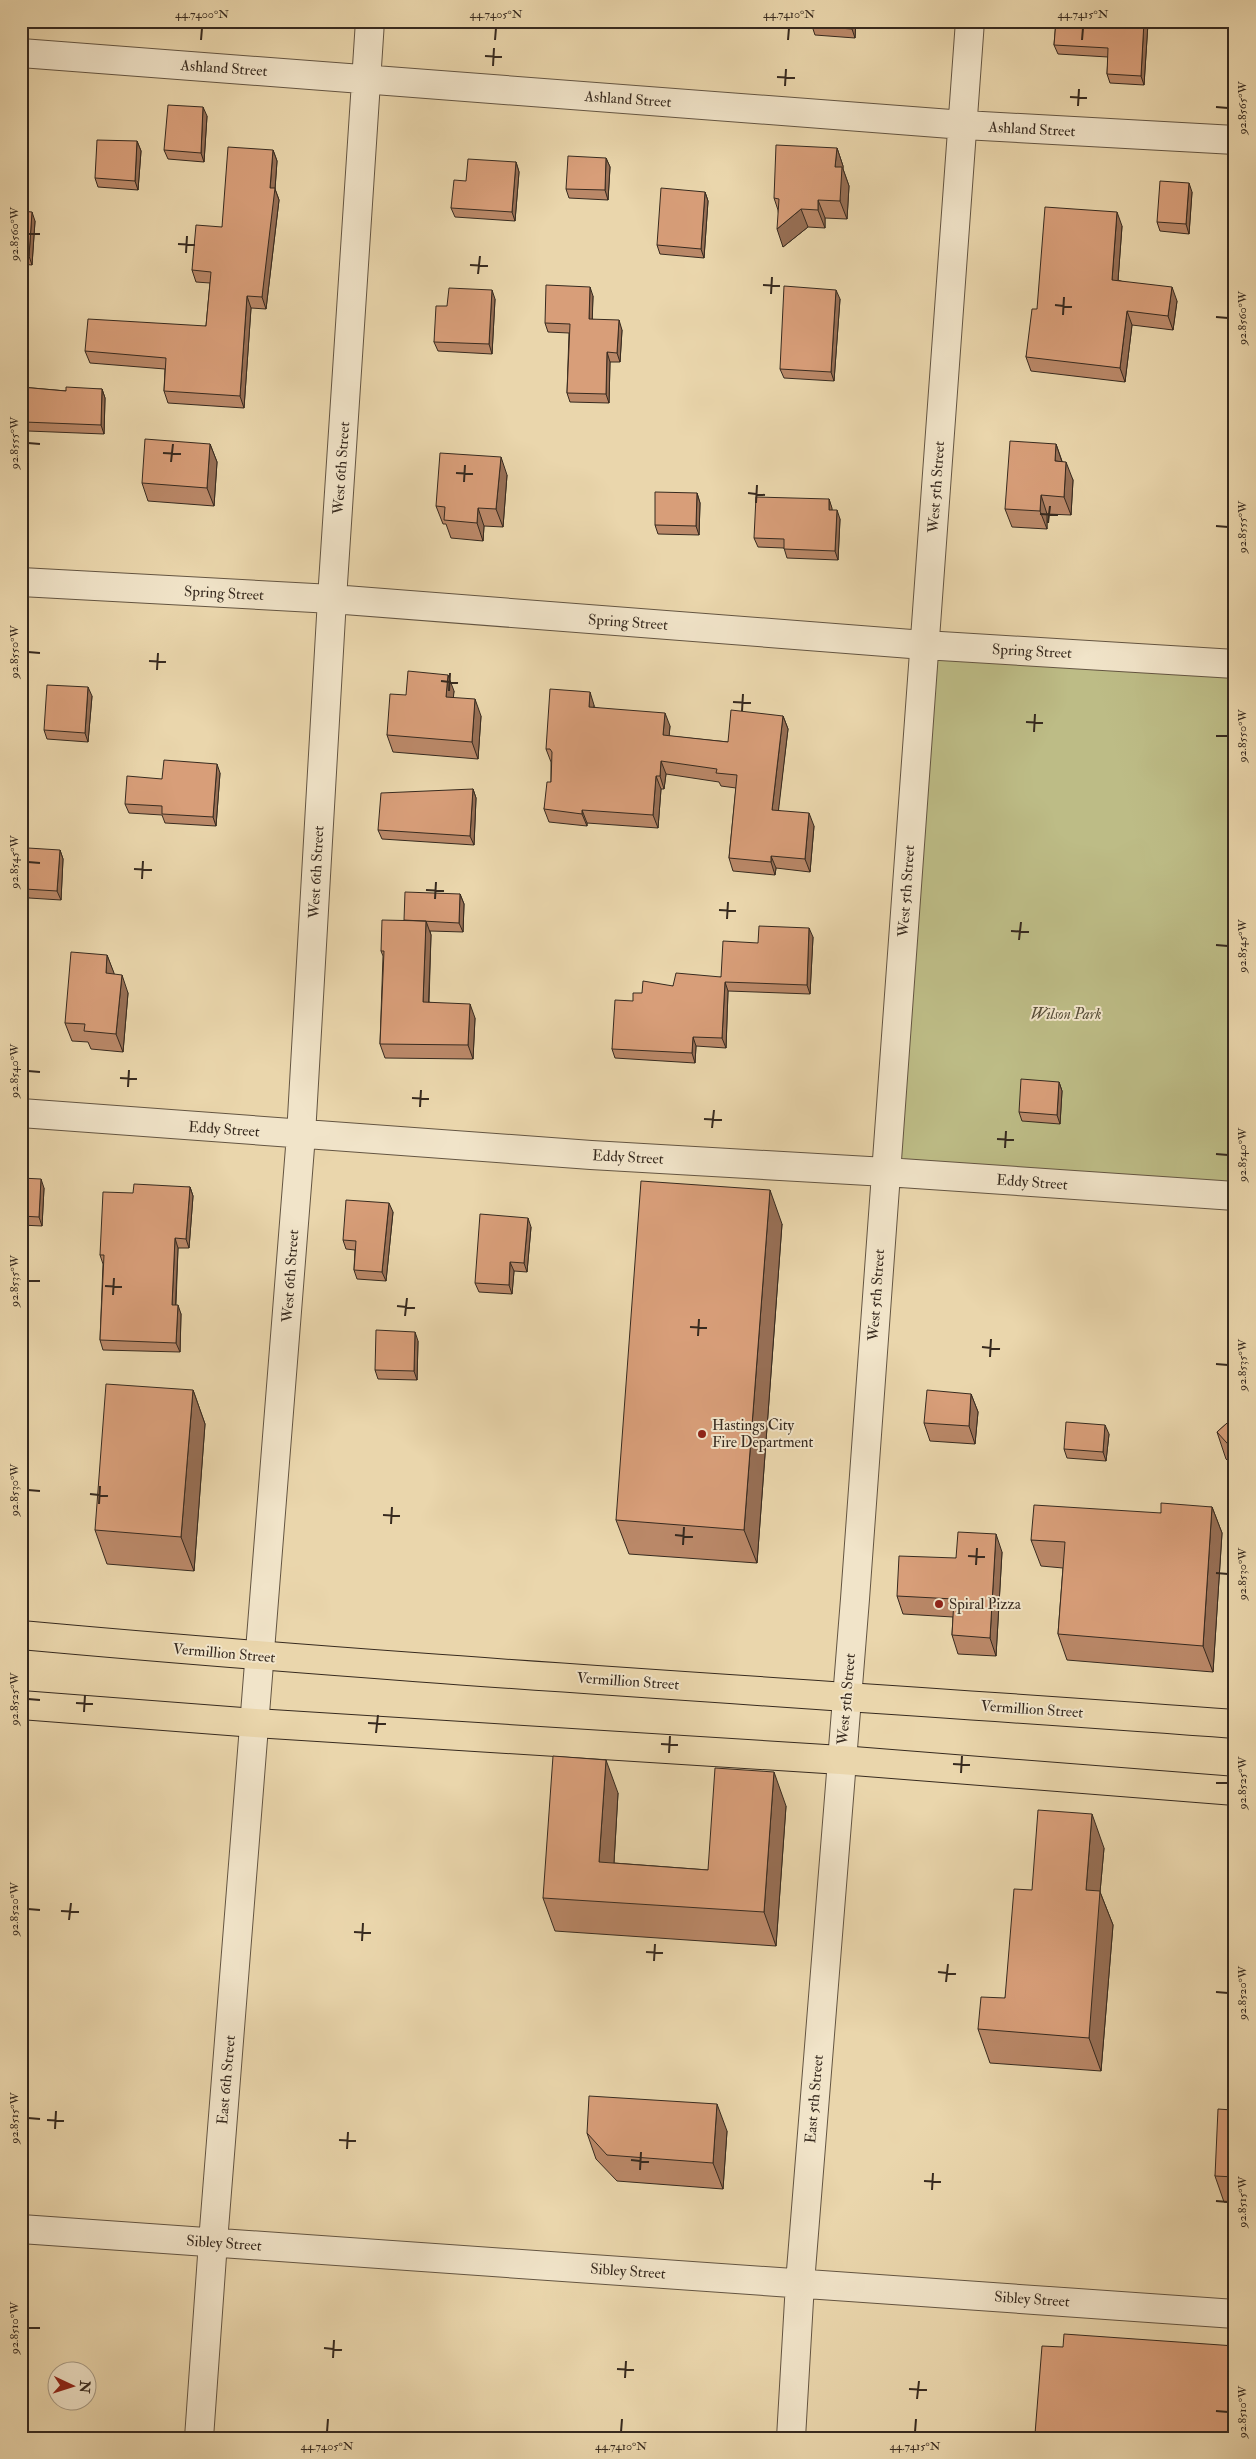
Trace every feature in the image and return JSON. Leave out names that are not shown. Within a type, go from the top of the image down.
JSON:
[{"type":"highway","name":"Vermillion Street","points":[[21,1635],[260,1657],[846,1695],[1235,1724]]},
{"type":"highway","points":[[21,1705],[255,1723],[841,1760],[1235,1790]]},
{"type":"street","name":"West 6th Street","points":[[255,1723],[301,1135],[332,599],[370,21]]},
{"type":"street","name":"West 5th Street","points":[[841,1760],[964,125],[970,21]]},
{"type":"street","name":"Ashland Street","points":[[21,53],[964,125],[1235,140]]},
{"type":"street","name":"Spring Street","points":[[21,582],[332,599],[924,645],[1235,664]]},
{"type":"street","name":"Eddy Street","points":[[21,1113],[591,1155],[886,1172],[1235,1196]]},
{"type":"street","name":"East 6th Street","points":[[199,2438],[255,1723]]},
{"type":"street","name":"East 5th Street","points":[[791,2438],[800,2283],[841,1760]]},
{"type":"street","name":"Sibley Street","points":[[21,2229],[1235,2314]]},
{"type":"green space","name":"Wilson Park","points":[[924,645],[1235,664],[1235,1196],[886,1172]]},
{"type":"building","points":[[812,21],[852,21],[852,29],[812,26]]},
{"type":"building","points":[[1056,21],[1144,21],[1141,76],[1107,74],[1108,48],[1054,45]]},
{"type":"building","points":[[168,105],[203,107],[201,153],[164,150]]},
{"type":"building","points":[[97,140],[137,141],[135,181],[95,178]]},
{"type":"building","points":[[776,145],[837,148],[835,167],[842,167],[840,201],[818,200],[818,210],[801,209],[777,229],[779,199],[774,198]]},
{"type":"building","points":[[228,147],[273,150],[270,188],[275,188],[262,297],[247,296],[240,396],[164,391],[166,358],[85,351],[88,319],[206,326],[211,272],[192,270],[196,225],[222,227]]},
{"type":"building","points":[[568,156],[606,158],[605,190],[566,189]]},
{"type":"building","points":[[468,159],[516,162],[512,212],[451,208],[454,180],[466,181]]},
{"type":"building","points":[[1160,181],[1189,183],[1186,224],[1157,222]]},
{"type":"building","points":[[661,188],[705,192],[701,249],[657,245]]},
{"type":"building","points":[[1045,207],[1117,212],[1112,280],[1172,287],[1168,316],[1127,311],[1120,368],[1026,357],[1032,309],[1037,309]]},
{"type":"building","points":[[21,211],[32,212],[29,256],[21,255]]},
{"type":"building","points":[[546,285],[590,287],[589,319],[619,320],[617,353],[607,352],[606,394],[567,393],[570,324],[545,323]]},
{"type":"building","points":[[784,286],[836,290],[831,372],[780,369]]},
{"type":"building","points":[[449,288],[492,290],[489,344],[434,342],[436,306],[447,306]]},
{"type":"building","points":[[1235,373],[1235,457],[1229,456]]},
{"type":"building","points":[[21,387],[66,391],[66,387],[102,389],[101,425],[24,422],[24,441],[21,441]]},
{"type":"building","points":[[145,439],[210,444],[207,488],[142,483]]},
{"type":"building","points":[[1010,441],[1056,444],[1055,461],[1066,462],[1064,497],[1041,495],[1040,511],[1005,509]]},
{"type":"building","points":[[440,453],[501,457],[496,509],[478,508],[477,523],[444,520],[445,507],[436,506]]},
{"type":"building","points":[[655,492],[697,493],[696,526],[655,525]]},
{"type":"building","points":[[756,497],[829,499],[829,510],[837,510],[835,551],[784,549],[784,539],[754,538]]},
{"type":"building","points":[[408,671],[448,675],[446,697],[475,699],[472,742],[387,735],[390,694],[406,695]]},
{"type":"building","points":[[47,685],[88,687],[85,733],[44,730]]},
{"type":"building","points":[[550,689],[590,692],[589,707],[665,713],[663,735],[728,742],[731,710],[783,716],[772,810],[809,813],[805,859],[771,856],[771,862],[729,858],[737,775],[716,773],[717,769],[661,761],[660,776],[656,776],[653,815],[582,810],[582,814],[544,809],[547,782],[551,782],[552,752],[550,749],[546,749]]},
{"type":"building","points":[[164,760],[217,764],[213,817],[162,814],[162,806],[125,804],[127,776],[162,779]]},
{"type":"building","points":[[473,789],[470,836],[378,830],[381,793]]},
{"type":"building","points":[[28,848],[60,850],[57,891],[25,889]]},
{"type":"building","points":[[405,892],[460,894],[459,923],[404,920]]},
{"type":"building","points":[[382,920],[426,921],[423,1002],[470,1004],[468,1045],[380,1044],[384,951],[381,951]]},
{"type":"building","points":[[759,926],[809,928],[807,985],[725,982],[722,1038],[693,1037],[692,1053],[612,1049],[615,1000],[633,1001],[633,993],[642,993],[643,981],[673,986],[676,973],[721,977],[723,941],[758,943]]},
{"type":"building","points":[[71,952],[107,955],[106,973],[122,975],[116,1034],[84,1031],[85,1024],[65,1023]]},
{"type":"building","points":[[1021,1079],[1059,1082],[1057,1115],[1019,1112]]},
{"type":"building","points":[[21,1178],[41,1179],[39,1217],[21,1216]]},
{"type":"building","name":"Hastings City Fire Department","points":[[641,1181],[770,1190],[744,1530],[616,1520]]},
{"type":"building","points":[[134,1184],[190,1187],[186,1239],[175,1238],[172,1305],[178,1305],[176,1343],[100,1340],[104,1255],[100,1255],[103,1192],[133,1193]]},
{"type":"building","points":[[346,1200],[389,1203],[382,1272],[354,1270],[356,1241],[343,1240]]},
{"type":"building","points":[[480,1214],[528,1218],[524,1263],[510,1262],[509,1285],[475,1283]]},
{"type":"building","points":[[376,1330],[415,1332],[414,1371],[375,1370]]},
{"type":"building","points":[[106,1384],[193,1390],[181,1537],[95,1530]]},
{"type":"building","points":[[927,1390],[971,1394],[969,1426],[924,1423]]},
{"type":"building","points":[[1235,1416],[1235,1452],[1217,1432]]},
{"type":"building","points":[[1066,1422],[1105,1425],[1103,1452],[1064,1449]]},
{"type":"building","points":[[1161,1503],[1212,1507],[1203,1646],[1058,1634],[1065,1542],[1031,1540],[1034,1505],[1161,1513]]},
{"type":"building","points":[[958,1532],[996,1534],[990,1638],[952,1635],[954,1599],[897,1596],[899,1556],[956,1558]]},
{"type":"building","points":[[553,1756],[606,1760],[599,1862],[708,1870],[715,1768],[774,1772],[764,1912],[543,1898]]},
{"type":"building","points":[[1038,1810],[1092,1814],[1086,1890],[1100,1891],[1089,2038],[978,2029],[981,1997],[1005,1998],[1014,1889],[1032,1890]]},
{"type":"building","points":[[589,2096],[717,2104],[713,2163],[607,2155],[587,2133]]},
{"type":"building","points":[[1233,2097],[1235,2097],[1235,2177],[1215,2176],[1218,2109],[1232,2110]]},
{"type":"building","points":[[1064,2334],[1235,2346],[1235,2438],[1056,2438],[1056,2435],[1035,2434],[1042,2346],[1063,2347]]},
{"type":"place","name":"Hastings City Fire Department","points":[[702,1434]]},
{"type":"place","name":"Spiral Pizza","points":[[939,1604]]}]
